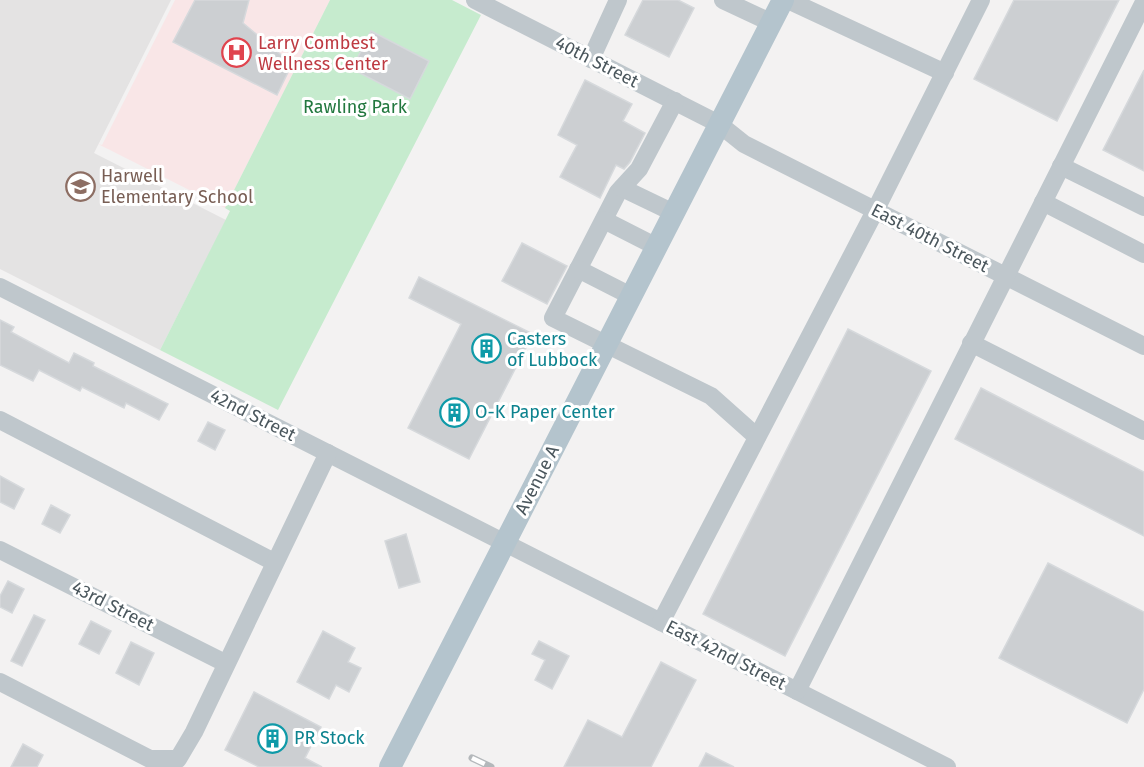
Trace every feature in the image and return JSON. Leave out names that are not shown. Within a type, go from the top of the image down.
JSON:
[{"type":"main road","name":"Avenue A","points":[[390,767],[783,0]]},
{"type":"street","name":"40th Street","points":[[475,0],[719,124]]},
{"type":"street","points":[[591,59],[618,0]]},
{"type":"street","points":[[723,0],[772,23]]},
{"type":"street","points":[[788,0],[945,73]]},
{"type":"street","points":[[661,622],[875,211],[981,0]]},
{"type":"street","points":[[797,691],[1061,166],[1138,31],[1144,3]]},
{"type":"street","points":[[675,101],[639,169],[622,188],[604,220],[553,318],[711,396],[757,437]]},
{"type":"street","name":"East 40th Street","points":[[719,124],[744,144],[1144,346]]},
{"type":"street","points":[[1061,166],[1144,207]]},
{"type":"street","points":[[622,188],[674,213]]},
{"type":"street","points":[[1043,202],[1144,254]]},
{"type":"street","points":[[604,220],[657,247]]},
{"type":"street","points":[[578,269],[631,296]]},
{"type":"street","name":"42nd Street","points":[[0,287],[505,543]]},
{"type":"street","points":[[971,343],[1144,431]]},
{"type":"street","points":[[0,420],[274,562]]},
{"type":"street","points":[[0,682],[150,759],[167,763],[178,759],[194,732],[225,663],[328,453]]},
{"type":"street","name":"East 42nd Street","points":[[505,543],[947,767]]},
{"type":"street","name":"43rd Street","points":[[0,550],[225,663]]},
{"type":"shaded area","name":"Harwell Elementary School","points":[[0,0],[171,0],[94,153],[226,220],[160,350],[0,269]]},
{"type":"shaded area","points":[[175,0],[330,0],[225,208],[98,144],[102,145]]},
{"type":"green space","name":"Rawling Park","points":[[330,0],[452,0],[481,15],[278,410],[160,350],[230,211],[225,208]]},
{"type":"building","name":"Larry Combest Wellness Center","points":[[195,0],[249,0],[243,23],[292,64],[277,95],[173,42]]},
{"type":"building","points":[[643,0],[678,0],[694,8],[669,57],[625,35]]},
{"type":"building","points":[[1014,0],[1119,0],[1057,121],[974,79]]},
{"type":"building","points":[[371,31],[429,61],[410,99],[352,69]]},
{"type":"building","points":[[1144,70],[1144,171],[1103,150]]},
{"type":"building","points":[[585,80],[632,104],[623,121],[645,133],[624,169],[616,165],[600,198],[560,177],[577,145],[558,135]]},
{"type":"building","points":[[522,243],[567,266],[547,304],[502,281]]},
{"type":"building","points":[[419,277],[533,334],[469,459],[408,428],[461,324],[409,298]]},
{"type":"building","points":[[0,320],[14,327],[11,332],[69,363],[74,353],[94,363],[93,366],[168,404],[159,420],[126,403],[124,408],[82,387],[80,391],[39,370],[33,381],[0,365]]},
{"type":"building","points":[[848,329],[931,371],[785,656],[703,614]]},
{"type":"building","points":[[981,388],[1144,472],[1144,536],[955,439]]},
{"type":"building","points":[[208,422],[225,430],[215,450],[198,441]]},
{"type":"building","points":[[0,476],[24,489],[14,509],[0,502]]},
{"type":"building","points":[[51,505],[70,515],[60,533],[42,524]]},
{"type":"building","points":[[406,534],[420,582],[399,588],[385,541]]},
{"type":"building","points":[[1048,563],[1144,612],[1144,689],[1127,723],[999,658]]},
{"type":"building","points":[[8,581],[24,589],[12,613],[0,607],[0,596]]},
{"type":"building","points":[[34,615],[45,620],[22,666],[11,661]]},
{"type":"building","points":[[91,621],[111,631],[99,654],[79,644]]},
{"type":"building","points":[[323,631],[355,648],[348,662],[361,668],[349,692],[336,685],[329,699],[297,682]]},
{"type":"building","points":[[539,641],[569,656],[552,689],[535,680],[545,660],[532,654]]},
{"type":"building","points":[[131,642],[154,653],[139,685],[116,673]]},
{"type":"building","points":[[661,662],[696,680],[651,767],[564,767],[588,720],[622,737]]},
{"type":"building","name":"PR Stock","points":[[254,692],[321,727],[305,758],[322,767],[259,767],[225,750]]},
{"type":"building","points":[[23,744],[43,755],[37,767],[11,767]]},
{"type":"building","points":[[706,753],[734,767],[699,767]]},
{"type":"railway","points":[[472,758],[491,767]]},
{"type":"place","name":"Larry Combest Wellness Center","points":[[237,53]]},
{"type":"place","name":"Harwell Elementary School","points":[[80,186]]},
{"type":"place","name":"Casters of Lubbock","points":[[486,349]]},
{"type":"place","name":"O-K Paper Center","points":[[454,412]]},
{"type":"place","name":"PR Stock","points":[[273,738]]}]
